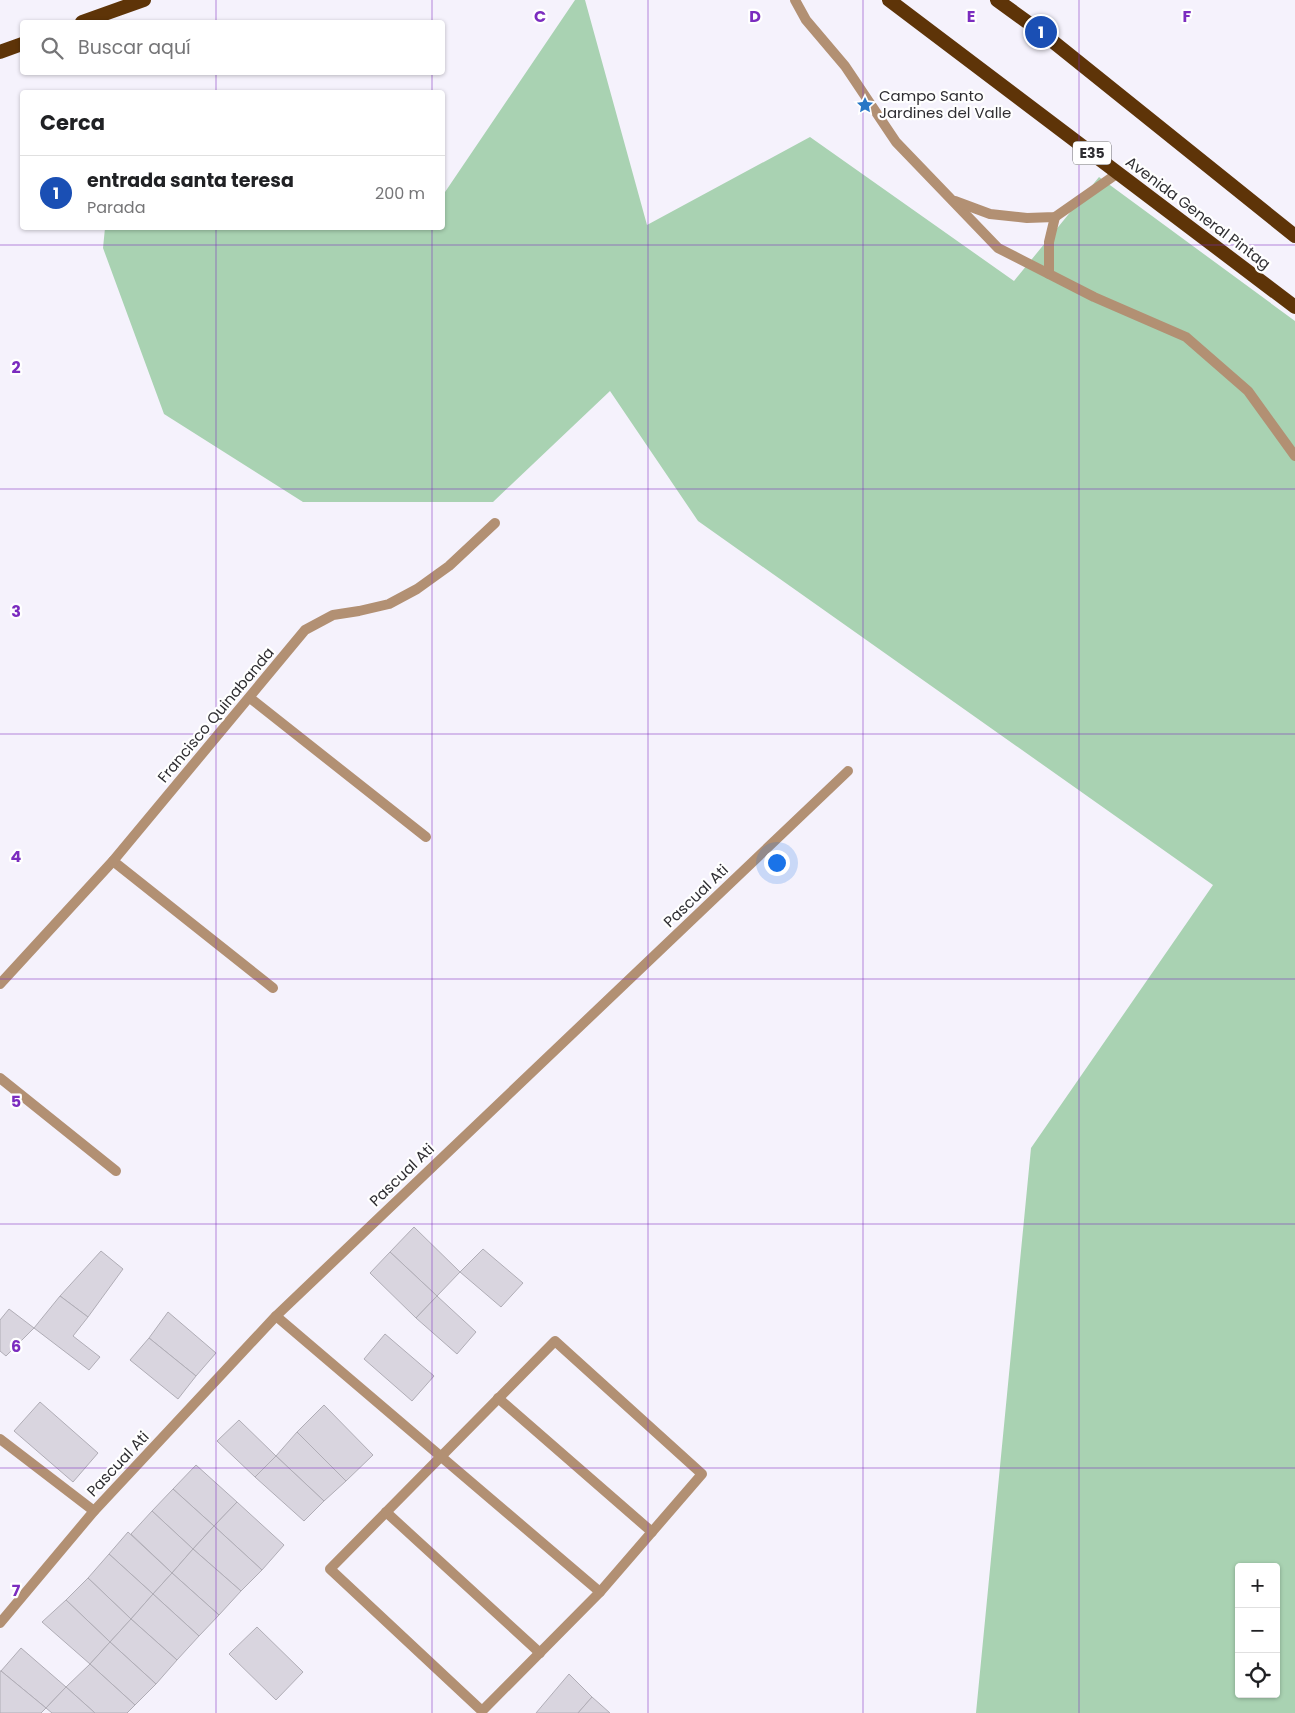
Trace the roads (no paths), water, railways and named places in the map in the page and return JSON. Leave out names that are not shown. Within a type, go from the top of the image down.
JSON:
[{"type":"highway","points":[[88,20],[144,0]]},
{"type":"highway","name":"Avenida General Pintag","points":[[889,0],[1295,307]]},
{"type":"highway","points":[[997,0],[1041,32],[1295,236]]},
{"type":"highway","points":[[0,52],[20,45]]},
{"type":"street","points":[[795,0],[806,20],[845,66],[896,142],[998,248],[1094,297],[1186,337],[1248,391],[1295,456]]},
{"type":"street","points":[[951,200],[990,214],[1027,218],[1055,217],[1118,173]]},
{"type":"street","points":[[1049,274],[1049,242],[1055,217]]},
{"type":"street","name":"Francisco Quinabanda","points":[[0,984],[4,973],[113,861],[305,630],[333,615],[359,612],[389,604],[417,589],[449,566],[495,522]]},
{"type":"street","points":[[250,698],[426,837]]},
{"type":"street","name":"Pascual Ati","points":[[0,1623],[94,1512],[276,1316],[848,772]]},
{"type":"street","points":[[113,861],[273,988]]},
{"type":"street","points":[[0,1078],[116,1171]]},
{"type":"street","points":[[276,1316],[600,1592]]},
{"type":"street","points":[[555,1340],[702,1474],[600,1592],[482,1711],[330,1569],[498,1398],[555,1340]]},
{"type":"street","points":[[498,1398],[652,1532]]},
{"type":"street","points":[[0,1440],[94,1512]]},
{"type":"street","points":[[386,1512],[540,1653]]},
{"type":"place","name":"entrada santa teresa","points":[[1041,32]]},
{"type":"place","name":"Campo Santo Jardines del Valle","points":[[865,105]]}]
